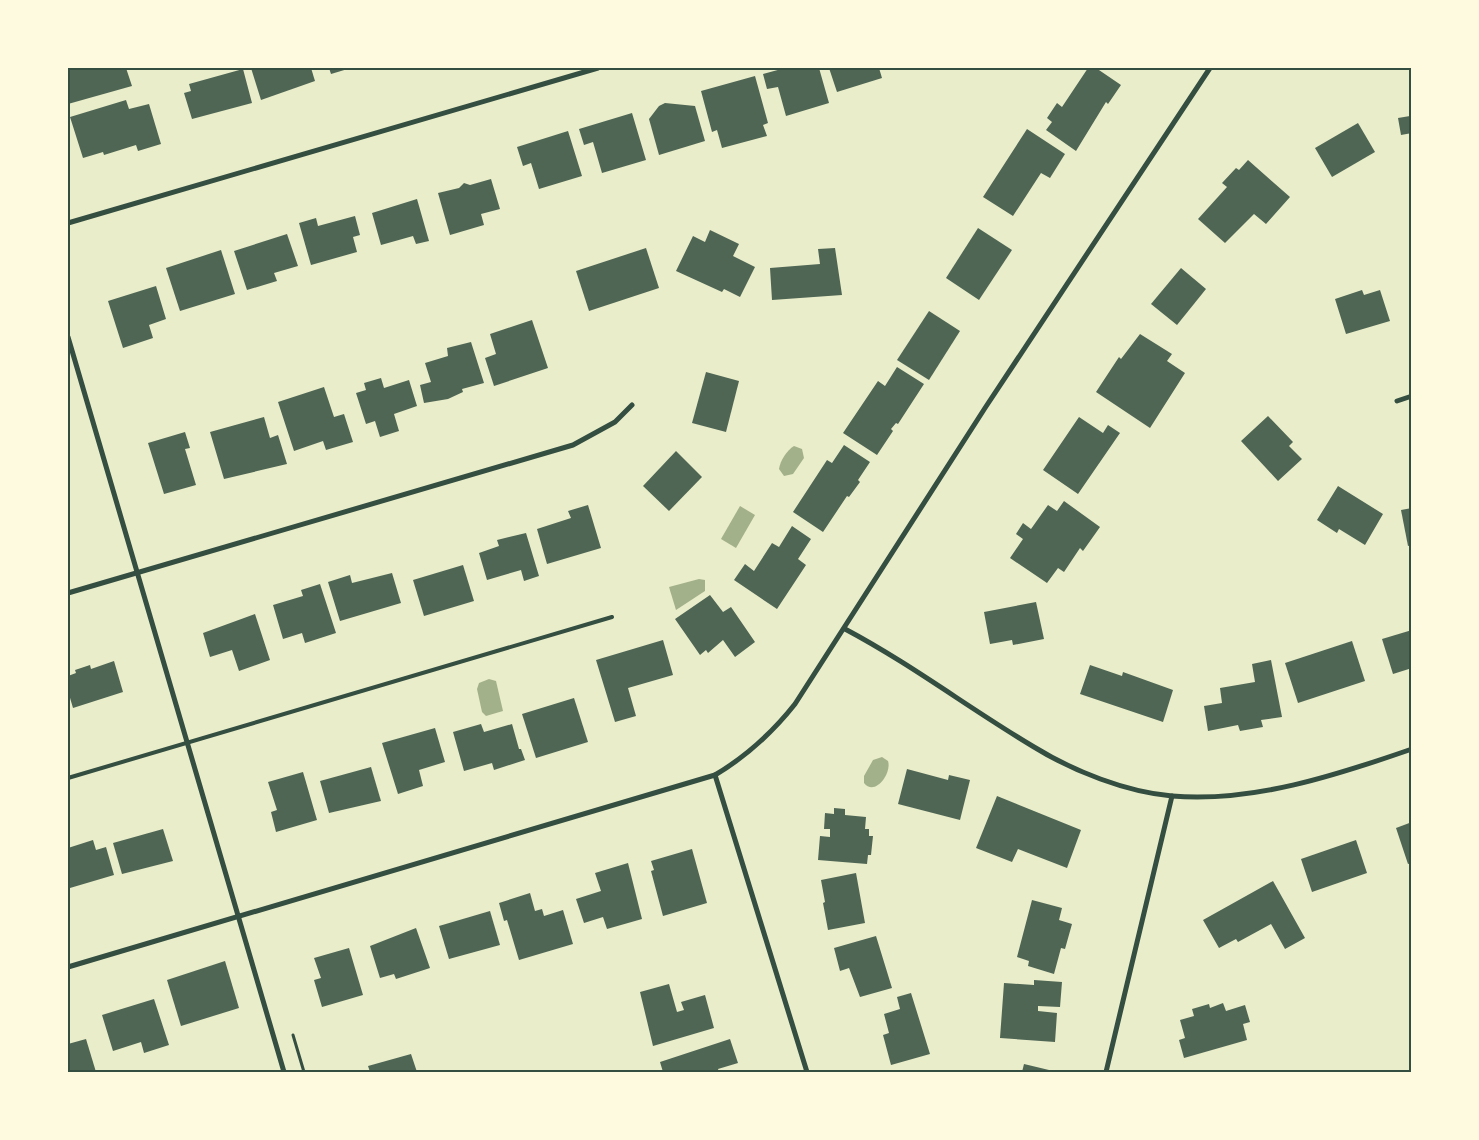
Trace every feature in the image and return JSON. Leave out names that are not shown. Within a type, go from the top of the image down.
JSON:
[{"type":"street","points":[[68,223],[598,68]]},
{"type":"street","points":[[68,967],[715,775],[738,761],[779,724],[845,629],[985,408],[1210,68]]},
{"type":"street","points":[[68,337],[189,743],[284,1072]]},
{"type":"street","points":[[1396,401],[1412,396]]},
{"type":"street","points":[[68,592],[573,445],[615,422],[632,405]]},
{"type":"street","points":[[845,629],[879,647],[1035,748],[1100,778],[1138,789],[1172,796],[1225,794],[1294,785],[1412,749]]},
{"type":"street","points":[[715,775],[807,1072]]},
{"type":"street","points":[[1106,1072],[1172,796]]},
{"type":"lane","points":[[68,778],[612,617]]},
{"type":"path","points":[[293,1035],[304,1072]]},
{"type":"shaded area","points":[[794,446],[802,449],[804,458],[793,474],[784,476],[779,469],[782,459]]},
{"type":"shaded area","points":[[740,506],[755,515],[736,548],[721,539]]},
{"type":"shaded area","points":[[699,579],[705,580],[705,591],[676,610],[669,587]]},
{"type":"shaded area","points":[[489,679],[496,681],[503,711],[486,716],[482,712],[477,689],[479,683]]},
{"type":"shaded area","points":[[882,757],[888,761],[889,766],[885,777],[877,785],[868,787],[864,783],[864,776],[873,760]]},
{"type":"building","points":[[68,68],[126,68],[132,86],[68,104]]},
{"type":"building","points":[[251,68],[311,68],[315,81],[261,100]]},
{"type":"building","points":[[329,68],[351,68],[331,74]]},
{"type":"building","points":[[785,68],[819,68],[829,103],[786,116],[778,87],[767,89],[763,74]]},
{"type":"building","points":[[829,68],[879,68],[882,78],[837,92]]},
{"type":"building","points":[[1088,68],[1096,68],[1121,85],[1108,104],[1106,102],[1076,151],[1046,130],[1052,122],[1047,118],[1057,103],[1062,107]]},
{"type":"building","points":[[243,69],[252,103],[192,119],[184,93],[191,91],[189,84]]},
{"type":"building","points":[[755,76],[768,123],[763,125],[767,136],[722,148],[717,130],[712,132],[701,91]]},
{"type":"building","points":[[126,100],[129,109],[149,104],[161,144],[138,151],[136,145],[104,155],[103,152],[83,158],[70,117]]},
{"type":"building","points":[[665,103],[695,106],[705,141],[659,155],[649,119],[659,106]]},
{"type":"building","points":[[1409,108],[1412,108],[1412,133],[1401,135],[1398,118],[1410,116]]},
{"type":"building","points":[[632,113],[646,160],[602,173],[593,142],[584,145],[579,129]]},
{"type":"building","points":[[1358,123],[1375,152],[1332,177],[1315,148]]},
{"type":"building","points":[[1027,129],[1065,154],[1050,178],[1041,173],[1013,216],[983,197]]},
{"type":"building","points":[[568,131],[582,176],[539,189],[531,163],[523,166],[517,147]]},
{"type":"building","points":[[1248,160],[1290,197],[1266,224],[1254,214],[1225,243],[1198,219],[1227,187],[1222,183],[1236,168],[1239,170]]},
{"type":"building","points":[[491,179],[500,209],[481,214],[484,225],[450,235],[438,193],[459,188],[464,183],[470,185]]},
{"type":"building","points":[[417,199],[429,241],[416,244],[413,236],[381,245],[372,213]]},
{"type":"building","points":[[355,216],[360,235],[353,237],[357,252],[311,265],[299,223],[316,218],[318,226]]},
{"type":"building","points":[[978,228],[1012,250],[979,300],[946,278]]},
{"type":"building","points":[[710,230],[739,244],[733,256],[755,267],[740,297],[724,289],[722,292],[676,271],[693,236],[705,242]]},
{"type":"building","points":[[287,234],[298,266],[274,273],[277,281],[247,290],[234,251]]},
{"type":"building","points":[[646,248],[659,288],[589,311],[576,271]]},
{"type":"building","points":[[835,248],[842,295],[772,300],[770,268],[820,264],[818,249]]},
{"type":"building","points":[[221,250],[235,294],[180,311],[166,268]]},
{"type":"building","points":[[1181,268],[1206,289],[1177,325],[1151,304]]},
{"type":"building","points":[[156,286],[166,319],[149,325],[153,338],[123,348],[108,301]]},
{"type":"building","points":[[1362,290],[1364,295],[1380,290],[1390,321],[1346,334],[1335,299]]},
{"type":"building","points":[[929,311],[960,331],[929,380],[897,360]]},
{"type":"building","points":[[532,320],[548,368],[494,386],[485,358],[496,354],[490,334]]},
{"type":"building","points":[[1140,334],[1172,354],[1167,361],[1185,373],[1150,428],[1096,392],[1119,357],[1121,359]]},
{"type":"building","points":[[471,342],[484,383],[462,389],[463,392],[448,399],[424,403],[420,385],[431,382],[425,363],[448,356],[447,348]]},
{"type":"building","points":[[897,367],[924,384],[898,424],[896,423],[891,429],[893,431],[877,455],[843,433],[878,381],[885,386]]},
{"type":"building","points":[[706,372],[739,381],[726,432],[692,423]]},
{"type":"building","points":[[381,378],[384,388],[409,380],[417,406],[394,414],[399,431],[380,437],[375,421],[366,424],[356,393],[366,390],[364,383]]},
{"type":"building","points":[[324,387],[334,417],[344,414],[353,442],[326,450],[323,441],[294,451],[278,402]]},
{"type":"building","points":[[1268,416],[1293,442],[1289,446],[1302,459],[1278,481],[1241,441]]},
{"type":"building","points":[[264,417],[270,438],[278,435],[287,464],[224,479],[210,432]]},
{"type":"building","points":[[1079,417],[1103,433],[1108,425],[1120,433],[1078,494],[1043,470]]},
{"type":"building","points":[[185,432],[190,448],[185,449],[196,485],[164,494],[148,443]]},
{"type":"building","points":[[844,445],[870,462],[858,480],[860,482],[849,497],[847,496],[823,532],[793,512],[827,460],[832,463]]},
{"type":"building","points":[[676,451],[702,477],[669,511],[643,486]]},
{"type":"building","points":[[1338,486],[1383,514],[1365,545],[1339,529],[1337,533],[1317,520]]},
{"type":"building","points":[[1064,501],[1100,527],[1083,551],[1080,548],[1064,572],[1058,568],[1047,583],[1010,558],[1023,539],[1016,534],[1023,523],[1031,529],[1048,505],[1057,511]]},
{"type":"building","points":[[588,505],[601,548],[547,564],[537,529],[571,518],[568,511]]},
{"type":"building","points":[[1412,508],[1412,545],[1408,546],[1401,510]]},
{"type":"building","points":[[792,526],[811,539],[798,559],[806,565],[777,609],[734,580],[745,564],[754,571],[772,543],[779,547]]},
{"type":"building","points":[[526,533],[539,576],[524,581],[521,570],[487,580],[479,553],[499,546],[497,540]]},
{"type":"building","points":[[463,565],[474,601],[424,616],[413,580]]},
{"type":"building","points":[[392,573],[401,603],[340,621],[328,582],[350,575],[352,583]]},
{"type":"building","points":[[320,584],[336,633],[305,643],[302,633],[283,639],[273,605],[303,596],[301,590]]},
{"type":"building","points":[[710,595],[723,612],[731,607],[755,642],[735,657],[723,640],[708,653],[706,650],[700,655],[675,619]]},
{"type":"building","points":[[1036,602],[1044,639],[1013,645],[1012,640],[990,644],[984,612]]},
{"type":"building","points":[[255,614],[270,660],[239,671],[232,650],[210,657],[203,633]]},
{"type":"building","points":[[1412,630],[1412,668],[1393,674],[1382,639]]},
{"type":"building","points":[[663,640],[673,675],[628,688],[636,716],[615,722],[596,660]]},
{"type":"building","points":[[1352,641],[1365,681],[1298,703],[1285,663]]},
{"type":"building","points":[[1271,660],[1282,717],[1261,720],[1263,727],[1240,731],[1238,725],[1208,731],[1204,706],[1222,703],[1220,688],[1255,682],[1252,664]]},
{"type":"building","points":[[114,661],[123,692],[73,708],[68,691],[68,676],[76,673],[75,670],[90,665],[91,669]]},
{"type":"building","points":[[1090,665],[1122,676],[1123,672],[1173,690],[1163,722],[1080,694]]},
{"type":"building","points":[[574,698],[588,742],[536,758],[522,714]]},
{"type":"building","points":[[481,724],[484,732],[512,724],[519,749],[521,749],[525,760],[494,770],[492,763],[464,771],[453,732]]},
{"type":"building","points":[[435,728],[445,762],[419,770],[423,786],[398,794],[382,743]]},
{"type":"building","points":[[371,767],[381,801],[329,813],[320,781]]},
{"type":"building","points":[[907,769],[948,780],[949,775],[970,780],[960,820],[898,804]]},
{"type":"building","points":[[303,772],[317,820],[276,832],[271,812],[277,810],[268,782]]},
{"type":"building","points":[[997,796],[1081,830],[1067,868],[1018,849],[1012,862],[976,848]]},
{"type":"building","points":[[834,808],[845,809],[845,815],[866,817],[865,829],[869,829],[869,836],[873,836],[871,855],[868,855],[867,864],[818,860],[820,836],[830,837],[830,829],[824,829],[825,813],[834,814]]},
{"type":"building","points":[[1412,822],[1412,863],[1408,864],[1396,828]]},
{"type":"building","points":[[163,829],[173,861],[122,874],[113,843]]},
{"type":"building","points":[[93,840],[96,850],[106,847],[114,875],[70,888],[68,885],[68,848]]},
{"type":"building","points":[[1356,840],[1367,873],[1312,892],[1301,859]]},
{"type":"building","points":[[692,849],[707,903],[663,916],[651,871],[654,870],[651,861]]},
{"type":"building","points":[[628,863],[642,919],[607,929],[603,917],[584,923],[576,899],[601,891],[595,873]]},
{"type":"building","points":[[856,873],[865,923],[828,930],[821,880]]},
{"type":"building","points":[[1273,881],[1305,938],[1285,949],[1271,924],[1238,942],[1236,939],[1219,948],[1203,920]]},
{"type":"building","points":[[530,893],[535,911],[542,909],[544,916],[563,910],[573,944],[519,960],[507,920],[504,921],[499,903]]},
{"type":"building","points":[[1032,900],[1062,908],[1059,920],[1072,924],[1065,949],[1061,948],[1054,974],[1028,966],[1029,961],[1017,957]]},
{"type":"building","points":[[490,911],[500,945],[449,959],[439,926]]},
{"type":"building","points":[[416,928],[430,968],[396,979],[394,974],[380,978],[370,946]]},
{"type":"building","points":[[876,936],[892,988],[860,997],[849,968],[840,971],[834,948]]},
{"type":"building","points":[[349,948],[363,995],[322,1007],[314,980],[321,978],[314,958]]},
{"type":"building","points":[[225,961],[239,1008],[181,1026],[167,980]]},
{"type":"building","points":[[1034,980],[1062,982],[1060,1007],[1038,1006],[1038,1011],[1057,1013],[1055,1042],[1000,1038],[1004,983],[1034,985]]},
{"type":"building","points":[[669,984],[677,1012],[684,1010],[681,1002],[705,995],[714,1028],[653,1046],[640,992]]},
{"type":"building","points":[[911,993],[930,1054],[891,1065],[883,1035],[889,1033],[884,1014],[900,1009],[897,997]]},
{"type":"building","points":[[154,999],[169,1045],[144,1053],[141,1042],[113,1051],[102,1015]]},
{"type":"building","points":[[1223,1003],[1226,1011],[1245,1005],[1250,1022],[1243,1024],[1247,1040],[1184,1058],[1179,1040],[1185,1038],[1180,1020],[1194,1016],[1192,1009],[1209,1004],[1210,1008]]},
{"type":"building","points":[[86,1039],[96,1072],[68,1072],[68,1044]]},
{"type":"building","points":[[730,1039],[738,1063],[718,1069],[719,1072],[663,1072],[660,1062]]},
{"type":"building","points":[[411,1054],[417,1072],[370,1072],[368,1066]]},
{"type":"building","points":[[1024,1064],[1049,1070],[1048,1072],[1022,1072]]}]
